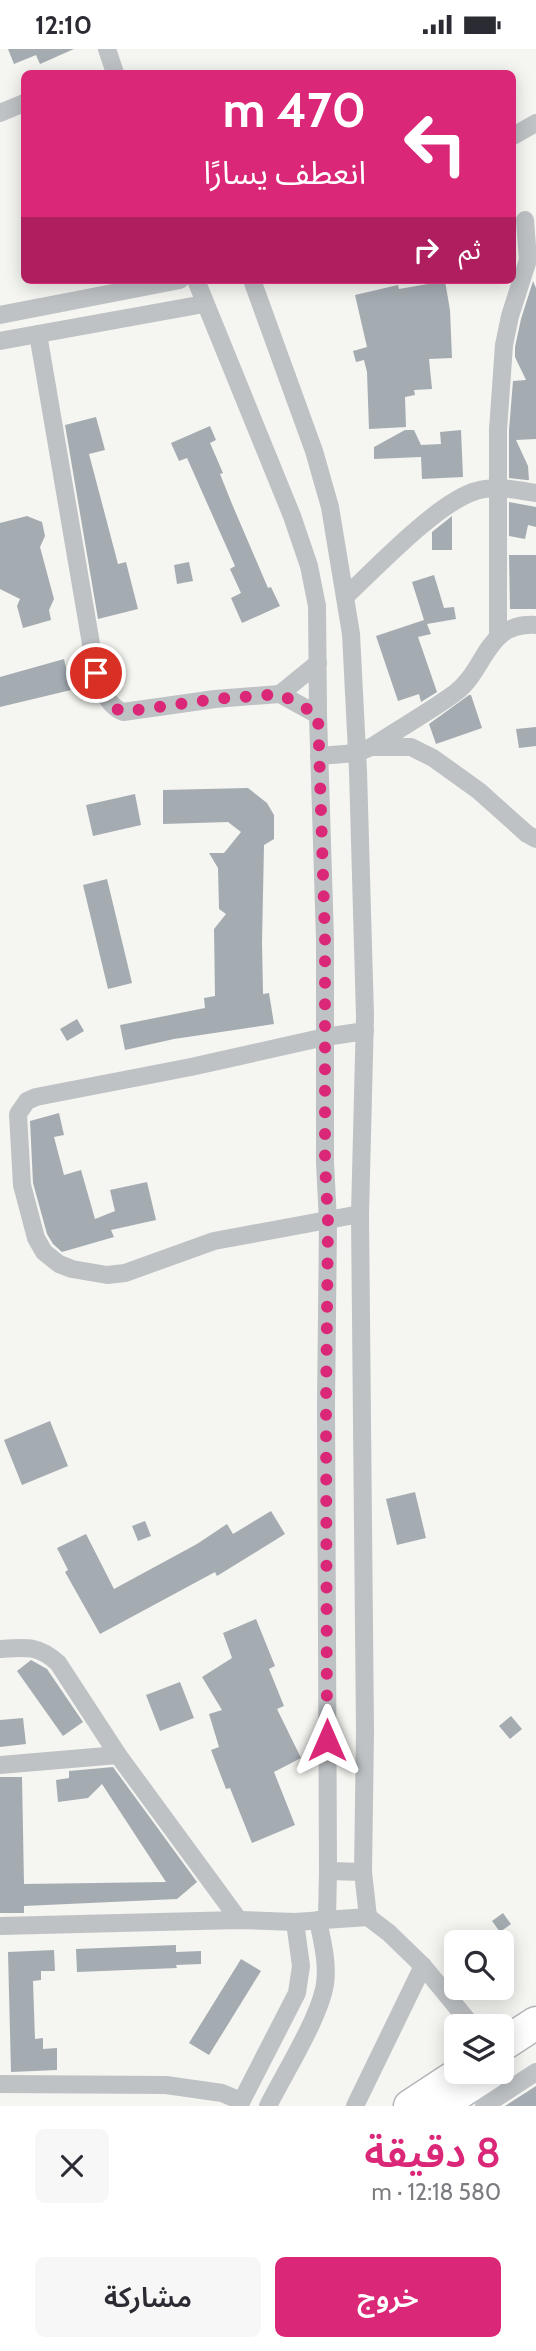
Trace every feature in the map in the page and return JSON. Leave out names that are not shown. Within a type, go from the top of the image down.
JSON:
[{"type":"highway","points":[[514,2037],[536,2023]]},
{"type":"highway","points":[[514,2061],[536,2043]]},
{"type":"highway","points":[[410,2106],[485,2084]]},
{"type":"highway","points":[[439,2106],[485,2084]]},
{"type":"street","points":[[107,49],[109,70]]},
{"type":"street","points":[[0,113],[21,104]]},
{"type":"street","points":[[516,134],[536,123]]},
{"type":"street","points":[[498,635],[498,430],[504,345],[510,316],[528,260],[525,220]]},
{"type":"street","points":[[0,315],[159,284]]},
{"type":"street","points":[[197,284],[292,516],[309,566],[317,605],[328,1222],[328,1871],[322,1919],[326,1965],[323,1995],[311,2024],[268,2106]]},
{"type":"street","points":[[253,284],[314,451],[330,507],[351,634],[364,750],[365,1031],[360,1214],[365,1731],[363,1872],[368,1917]]},
{"type":"street","points":[[0,341],[204,304]]},
{"type":"street","points":[[38,334],[96,673],[109,702],[123,712],[215,699],[280,694],[318,715]]},
{"type":"street","points":[[345,597],[432,517],[462,497],[477,490],[500,488],[536,493]]},
{"type":"street","points":[[364,750],[457,692],[498,635],[516,626],[536,625]]},
{"type":"street","points":[[280,694],[318,663]]},
{"type":"street","points":[[319,756],[411,747],[433,758],[479,791],[536,839]]},
{"type":"street","points":[[360,1214],[214,1241],[125,1273],[107,1275],[72,1269],[59,1264],[44,1252],[36,1238],[22,1185],[17,1123],[22,1106],[36,1097],[365,1031]]},
{"type":"street","points":[[0,1649],[35,1648],[58,1663],[118,1755],[239,1920]]},
{"type":"street","points":[[0,1765],[118,1755]]},
{"type":"street","points":[[328,1871],[363,1872]]},
{"type":"street","points":[[0,1926],[239,1920],[295,1922],[368,1917],[423,1966],[462,2014]]},
{"type":"street","points":[[0,2084],[166,2085],[200,2089],[240,2103],[297,1993],[301,1966],[295,1922]]},
{"type":"street","points":[[355,2106],[423,1966]]},
{"type":"street","points":[[514,2077],[536,2072]]},
{"type":"building","points":[[8,49],[74,49],[40,64],[36,55],[14,64]]},
{"type":"building","points":[[533,281],[536,288],[536,439],[516,440],[528,466],[529,480],[526,480],[509,478],[509,430],[513,381],[526,380],[515,357],[515,347]]},
{"type":"building","points":[[446,284],[450,310],[452,358],[429,359],[432,389],[414,390],[415,395],[405,397],[406,427],[369,429],[367,372],[364,360],[356,362],[353,351],[367,347],[355,295],[398,285],[399,289]]},
{"type":"building","points":[[96,417],[105,450],[89,454],[118,564],[126,562],[138,609],[98,619],[65,425]]},
{"type":"building","points":[[210,426],[216,440],[210,443],[223,473],[220,474],[268,588],[271,587],[280,606],[242,623],[231,598],[241,593],[230,569],[235,566],[187,458],[179,461],[171,443]]},
{"type":"building","points":[[405,430],[414,430],[421,445],[441,444],[440,432],[461,430],[463,477],[422,479],[421,457],[374,459],[374,447]]},
{"type":"building","points":[[509,502],[536,507],[536,527],[528,525],[525,539],[509,536]]},
{"type":"building","points":[[27,516],[42,522],[45,536],[40,547],[54,599],[49,610],[51,620],[23,628],[17,606],[20,599],[0,589],[0,523]]},
{"type":"building","points":[[452,516],[452,550],[432,550],[432,532]]},
{"type":"building","points":[[509,555],[536,555],[536,609],[510,609]]},
{"type":"building","points":[[189,562],[193,581],[177,584],[174,565]]},
{"type":"building","points":[[434,575],[444,608],[454,607],[456,619],[427,624],[431,634],[418,637],[437,692],[421,702],[419,694],[398,701],[376,636],[424,620],[412,582]]},
{"type":"building","points":[[64,659],[71,690],[0,707],[0,677]]},
{"type":"building","points":[[469,695],[482,728],[436,744],[429,724]]},
{"type":"building","points":[[536,727],[536,746],[519,748],[516,729]]},
{"type":"building","points":[[248,788],[267,803],[274,815],[274,839],[264,845],[262,943],[263,994],[269,993],[274,1024],[174,1039],[125,1050],[120,1025],[205,1008],[204,998],[215,996],[214,929],[226,914],[219,909],[218,868],[209,853],[224,853],[241,832],[228,822],[163,824],[163,790]]},
{"type":"building","points":[[135,794],[141,825],[93,836],[86,805]]},
{"type":"building","points":[[107,879],[132,983],[108,989],[83,885]]},
{"type":"building","points":[[77,1019],[84,1031],[67,1041],[60,1029]]},
{"type":"building","points":[[59,1113],[64,1135],[54,1137],[64,1175],[81,1170],[95,1219],[115,1211],[110,1190],[147,1182],[156,1220],[111,1230],[114,1237],[62,1252],[53,1244],[47,1234],[33,1183],[30,1121]]},
{"type":"building","points":[[50,1421],[68,1466],[22,1485],[4,1440]]},
{"type":"building","points":[[415,1492],[426,1538],[397,1545],[386,1499]]},
{"type":"building","points":[[271,1511],[285,1534],[217,1576],[215,1572],[100,1634],[65,1572],[68,1570],[57,1548],[86,1534],[114,1589],[197,1544],[227,1524],[233,1534]]},
{"type":"building","points":[[145,1521],[151,1536],[138,1541],[132,1526]]},
{"type":"building","points":[[256,1619],[275,1666],[269,1669],[284,1706],[277,1709],[301,1758],[274,1772],[295,1825],[252,1843],[211,1750],[219,1747],[209,1714],[222,1710],[202,1677],[232,1658],[223,1633]]},
{"type":"building","points":[[31,1660],[47,1669],[83,1722],[63,1736],[17,1671]]},
{"type":"building","points":[[180,1682],[194,1718],[160,1731],[146,1695]]},
{"type":"building","points":[[511,1716],[522,1729],[510,1739],[499,1726]]},
{"type":"building","points":[[23,1718],[26,1744],[0,1747],[0,1720]]},
{"type":"building","points":[[113,1767],[197,1882],[177,1899],[24,1906],[24,1913],[0,1913],[0,1777],[22,1777],[24,1884],[166,1882],[102,1784],[88,1798],[58,1802],[56,1780],[69,1778],[69,1771]]},
{"type":"building","points":[[503,1913],[511,1924],[499,1930],[492,1921]]},
{"type":"building","points":[[176,1945],[176,1952],[201,1951],[201,1964],[176,1965],[177,1968],[77,1972],[76,1949]]},
{"type":"building","points":[[54,1950],[55,1971],[41,1971],[41,1980],[33,1981],[35,2039],[43,2038],[43,2049],[57,2048],[57,2070],[11,2072],[8,1952]]},
{"type":"building","points":[[241,1959],[261,1971],[209,2055],[189,2043]]},
{"type":"building","points":[[536,2086],[536,2106],[505,2106]]},
{"type":"route","points":[[96,673],[109,702],[123,712],[215,699],[280,694],[318,715],[325,939],[325,1162],[328,1222],[327,1740]]}]
